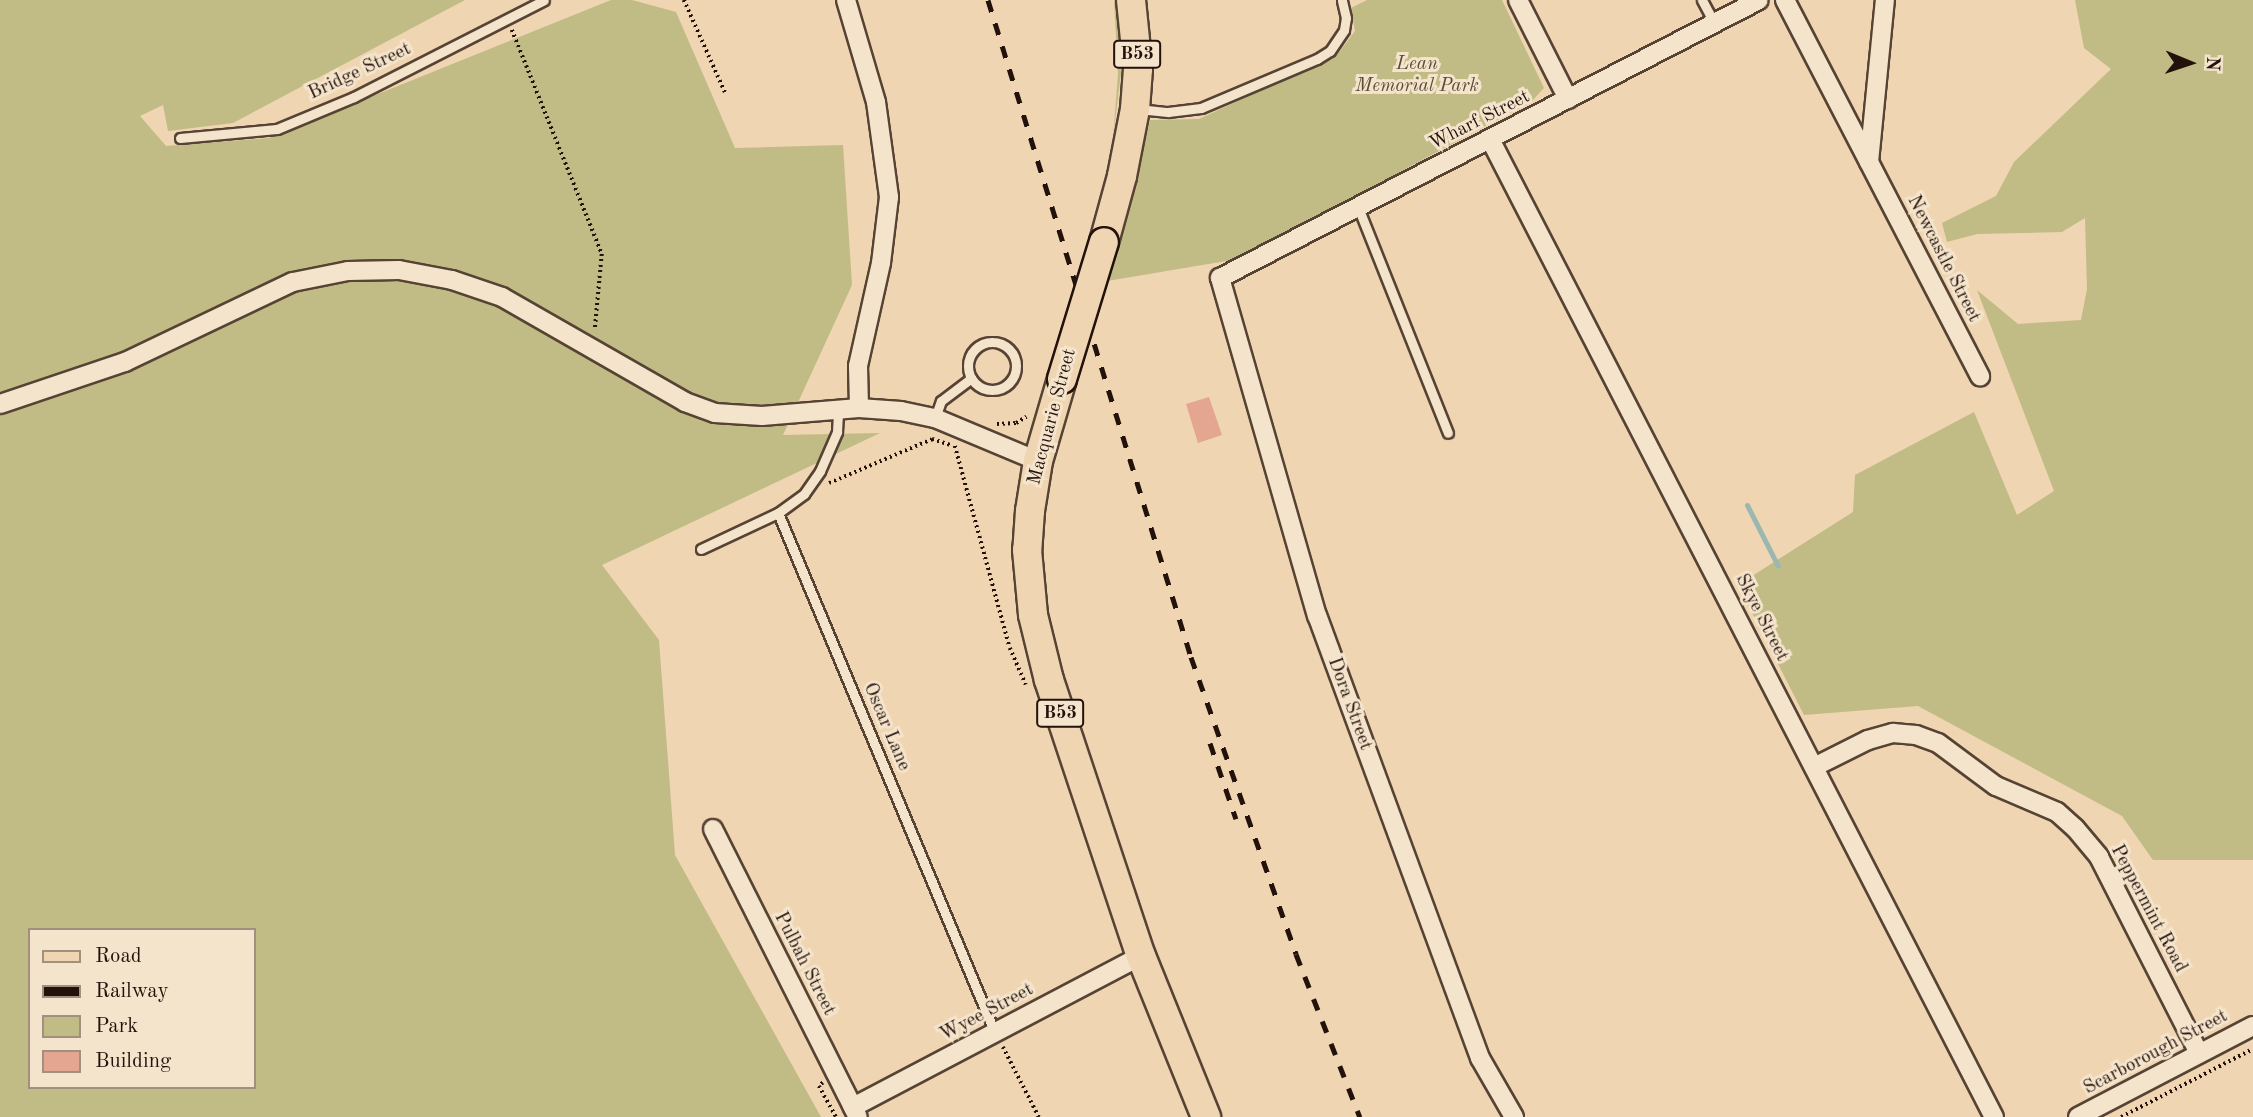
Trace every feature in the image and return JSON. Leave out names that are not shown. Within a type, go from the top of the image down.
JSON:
[{"type":"main road","name":"B53","points":[[1131,0],[1138,69],[1135,109]]},
{"type":"main road","name":"Macquarie Street","points":[[1135,109],[1122,176],[1104,242],[1038,461],[1027,550],[1033,615],[1049,680],[1141,956],[1206,1117]]},
{"type":"main road","name":"Macquarie Street","points":[[1141,956],[1222,1117]]},
{"type":"street","points":[[846,0],[876,102],[889,197],[881,263],[858,366],[859,408]]},
{"type":"street","points":[[1518,0],[1568,99]]},
{"type":"street","name":"Wharf Street","points":[[1220,278],[1759,0]]},
{"type":"street","name":"Newcastle Street","points":[[1785,0],[1980,376]]},
{"type":"street","points":[[1869,162],[1885,0]]},
{"type":"street","name":"Skye Street","points":[[1490,139],[1994,1117]]},
{"type":"street","points":[[0,404],[125,362],[293,282],[348,271],[399,270],[452,280],[502,297],[685,402],[715,413],[762,416],[859,408],[901,411],[935,418],[1038,461]]},
{"type":"street","name":"Dora Street","points":[[1220,278],[1317,616],[1480,1058],[1514,1117]]},
{"type":"street","name":"Peppermint Road","points":[[1814,767],[1868,740],[1893,733],[1916,735],[1938,743],[1976,775],[1996,786],[2057,812],[2076,828],[2099,857],[2199,1053]]},
{"type":"street","name":"Pulbah Street","points":[[713,829],[856,1112]]},
{"type":"street","name":"Wyee Street","points":[[856,1112],[995,1032],[1141,956]]},
{"type":"street","name":"Scarborough Street","points":[[2078,1117],[2253,1026]]},
{"type":"lane","name":"Bridge Street","points":[[180,138],[276,129],[355,97],[544,0]]},
{"type":"lane","points":[[1135,109],[1168,112],[1201,108],[1317,59],[1330,51],[1344,30],[1346,18],[1342,0]]},
{"type":"lane","points":[[1702,0],[1714,23]]},
{"type":"lane","points":[[1358,207],[1448,433]]},
{"type":"lane","points":[[992,342],[1007,347],[1013,354],[1016,370],[1004,388],[989,390],[971,379],[969,363],[976,348],[992,342]]},
{"type":"lane","points":[[935,418],[941,401],[971,379]]},
{"type":"lane","points":[[701,548],[778,513],[804,494],[820,471],[837,432],[838,411]]},
{"type":"lane","name":"Oscar Lane","points":[[778,513],[995,1032]]},
{"type":"path","points":[[684,0],[725,92]]},
{"type":"path","points":[[507,19],[603,254],[593,350]]},
{"type":"path","points":[[955,446],[1010,648],[1028,691]]},
{"type":"path","points":[[995,1032],[1039,1117]]},
{"type":"path","points":[[2121,1117],[2253,1049]]},
{"type":"green space","points":[[0,0],[465,0],[233,123],[168,131],[163,105],[140,116],[166,146],[269,138],[611,0],[632,0],[676,12],[735,148],[843,145],[852,285],[783,435],[880,433],[602,565],[659,640],[675,855],[821,1117],[0,1117]]},
{"type":"green space","points":[[1114,0],[1119,28],[1121,73],[1113,138],[1118,74]]},
{"type":"green space","name":"Lean Memorial Park","points":[[1367,0],[1502,0],[1544,88],[1532,101],[1238,259],[1107,281],[1132,200],[1150,120],[1199,119],[1337,55],[1355,31],[1351,8]]},
{"type":"green space","points":[[2075,0],[2253,0],[2253,860],[2153,860],[2122,816],[1918,706],[1804,715],[1738,585],[1853,512],[1855,475],[1974,412],[2017,515],[2054,491],[1977,290],[2018,324],[2081,320],[2087,289],[2085,218],[2062,232],[1977,234],[1947,242],[1942,223],[1996,196],[2014,162],[2111,69],[2084,48]]},
{"type":"building","points":[[1209,397],[1222,435],[1198,443],[1186,404]]},
{"type":"waterway","points":[[1747,505],[1778,566]]},
{"type":"railway","points":[[988,0],[1191,657],[1296,954],[1360,1117]]},
{"type":"railway","points":[[1210,743],[1236,819]]}]
